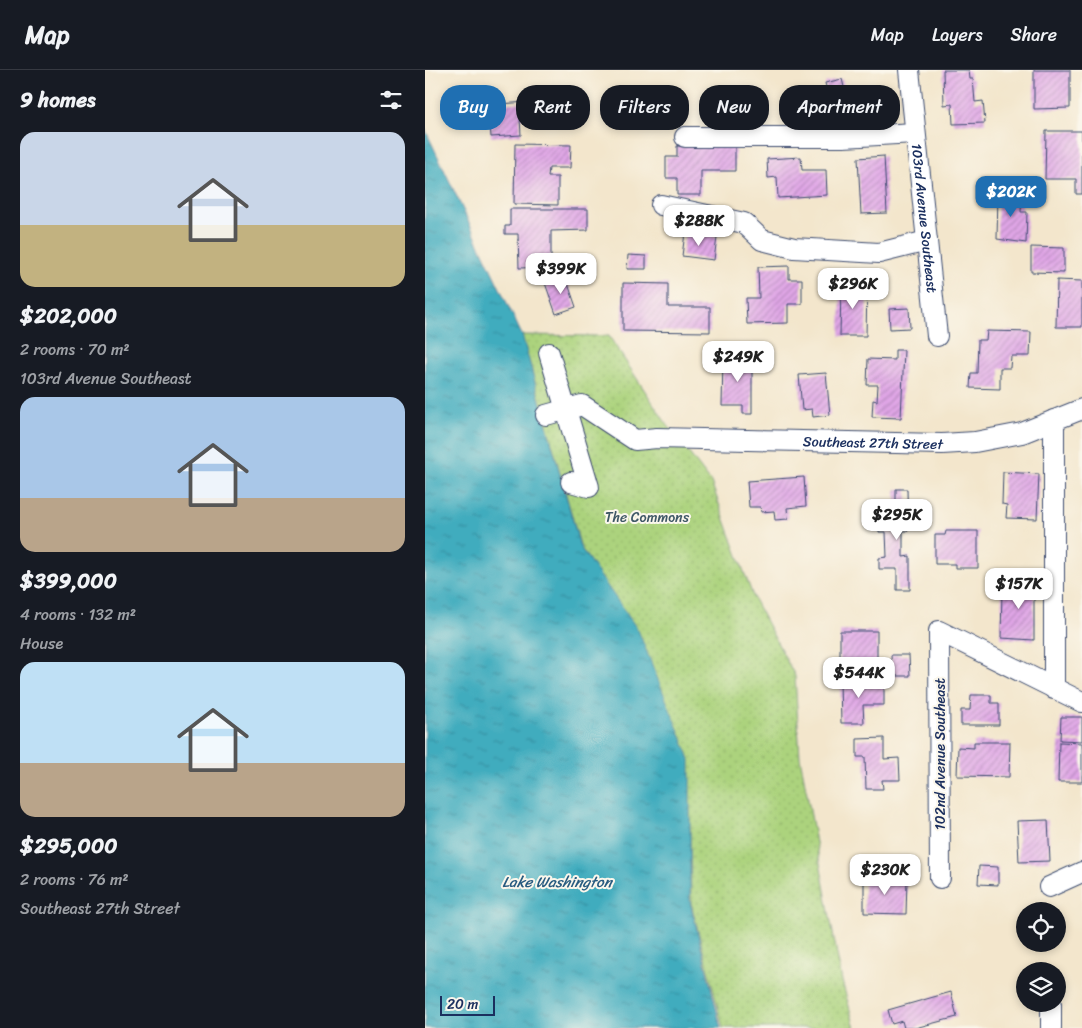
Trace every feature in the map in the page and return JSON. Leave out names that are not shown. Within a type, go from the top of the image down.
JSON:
[{"type":"street","name":"103rd Avenue Southeast","points":[[909,70],[937,336]]},
{"type":"street","points":[[685,136],[843,138],[915,134]]},
{"type":"street","points":[[661,205],[744,223],[762,240],[794,248],[879,253],[927,240]]},
{"type":"street","points":[[549,353],[549,384],[566,409],[589,487],[571,482]]},
{"type":"street","name":"Southeast 27th Street","points":[[546,415],[582,405],[635,440],[657,438],[951,443],[999,439],[1023,433],[1082,409]]},
{"type":"street","points":[[1054,420],[1054,689],[1082,702]]},
{"type":"street","name":"102nd Avenue Southeast","points":[[940,878],[939,631],[1054,689]]},
{"type":"street","points":[[1049,887],[1082,872]]},
{"type":"street","points":[[1051,1012],[1051,1028]]},
{"type":"green space","name":"The Commons","points":[[522,335],[609,336],[666,423],[711,482],[754,599],[795,676],[800,757],[842,981],[855,1028],[723,1028],[691,903],[689,759],[637,630],[581,548]]},
{"type":"water","name":"Lake Washington","points":[[425,129],[522,335],[580,547],[638,630],[690,759],[690,902],[721,1028],[425,1028]]},
{"type":"building","points":[[943,70],[969,70],[970,79],[973,79],[975,102],[983,101],[985,123],[953,124],[952,104],[944,105]]},
{"type":"building","points":[[1034,70],[1070,70],[1070,108],[1034,109]]},
{"type":"building","points":[[842,79],[844,85],[826,85],[825,83]]},
{"type":"building","points":[[516,103],[516,130],[521,130],[521,135],[491,137],[490,130],[506,130],[506,104]]},
{"type":"building","points":[[1046,131],[1082,131],[1082,194],[1076,194],[1076,179],[1045,179]]},
{"type":"building","points":[[515,144],[571,145],[570,168],[549,168],[548,177],[558,177],[558,205],[514,204]]},
{"type":"building","points":[[677,146],[735,146],[735,171],[701,171],[701,195],[677,195],[677,178],[666,178],[666,157],[677,157]]},
{"type":"building","points":[[884,156],[887,213],[861,214],[858,158]]},
{"type":"building","points":[[801,157],[802,170],[826,170],[827,195],[778,198],[777,177],[768,178],[767,159]]},
{"type":"building","points":[[998,193],[1022,194],[1021,212],[1027,212],[1026,243],[997,239]]},
{"type":"building","points":[[510,209],[588,209],[588,230],[551,231],[551,267],[519,268],[518,234],[505,234],[505,226],[510,226]]},
{"type":"building","points":[[685,233],[717,237],[714,260],[682,256]]},
{"type":"building","points":[[1031,247],[1064,248],[1064,273],[1031,272]]},
{"type":"building","points":[[628,255],[646,256],[646,269],[627,269]]},
{"type":"building","points":[[789,266],[789,279],[802,279],[802,304],[788,304],[788,323],[747,324],[746,298],[759,298],[758,267]]},
{"type":"building","points":[[565,275],[576,307],[556,314],[545,283]]},
{"type":"building","points":[[1057,280],[1082,281],[1082,327],[1056,327]]},
{"type":"building","points":[[623,283],[668,284],[668,307],[710,307],[710,332],[623,331]]},
{"type":"building","points":[[841,284],[867,285],[866,336],[840,336]]},
{"type":"building","points":[[909,308],[910,328],[890,329],[889,309]]},
{"type":"building","points":[[987,331],[1031,332],[1030,356],[1011,356],[1010,368],[1000,368],[1000,389],[970,388],[971,373],[977,373],[978,340],[986,340]]},
{"type":"building","points":[[895,350],[904,350],[901,418],[872,417],[873,400],[877,401],[878,385],[867,385],[868,359],[895,360]]},
{"type":"building","points":[[723,357],[752,357],[752,414],[743,414],[743,406],[722,406]]},
{"type":"building","points":[[826,373],[830,415],[813,417],[812,409],[802,410],[799,375]]},
{"type":"building","points":[[1003,472],[1039,474],[1037,519],[1006,518],[1007,505],[1002,504]]},
{"type":"building","points":[[804,477],[806,506],[787,508],[788,519],[775,520],[774,511],[761,512],[760,507],[749,507],[747,481]]},
{"type":"building","points":[[896,489],[907,489],[908,531],[903,531],[903,557],[910,556],[910,590],[897,590],[897,569],[879,569],[879,558],[887,557],[886,532],[879,532],[879,518],[887,518],[887,514],[896,514]]},
{"type":"building","points":[[946,531],[978,531],[978,568],[955,568],[955,564],[935,564],[935,535],[945,535]]},
{"type":"building","points":[[1018,575],[1034,575],[1034,640],[1001,638],[1002,591],[1017,591]]},
{"type":"building","points":[[840,631],[877,631],[877,674],[840,674]]},
{"type":"building","points":[[891,655],[909,655],[910,676],[892,676]]},
{"type":"building","points":[[884,681],[884,705],[863,705],[864,723],[841,723],[840,682]]},
{"type":"building","points":[[971,695],[991,695],[991,703],[999,703],[999,725],[961,725],[961,710],[970,710]]},
{"type":"building","points":[[1061,717],[1082,717],[1082,741],[1060,740]]},
{"type":"building","points":[[884,738],[884,759],[899,758],[900,780],[882,780],[883,789],[866,789],[865,757],[857,757],[857,739]]},
{"type":"building","points":[[974,742],[1010,742],[1009,777],[957,776],[958,747],[974,748]]},
{"type":"building","points":[[1059,742],[1082,743],[1082,782],[1058,782]]},
{"type":"building","points":[[1048,820],[1050,861],[1019,862],[1017,821]]},
{"type":"building","points":[[979,866],[998,867],[998,885],[978,884]]},
{"type":"building","points":[[864,879],[907,880],[906,914],[864,913]]},
{"type":"building","points":[[951,992],[957,1017],[915,1028],[904,1028],[902,1021],[892,1024],[888,1010]]}]
